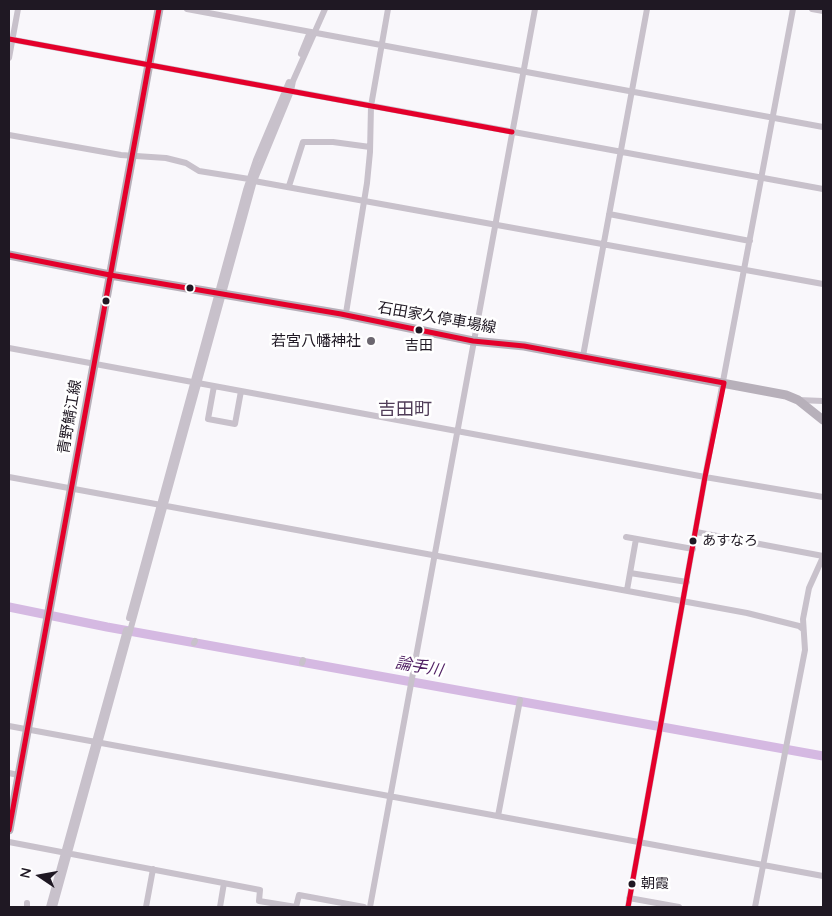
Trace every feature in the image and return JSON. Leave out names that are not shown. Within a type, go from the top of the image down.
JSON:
[{"type":"main road","name":"青野鯖江線","points":[[9,830],[13,774],[27,730],[159,9]]},
{"type":"main road","name":"石田家久停車場線","points":[[9,255],[110,275],[341,314],[473,341],[524,346],[583,356],[786,395],[798,400],[823,420]]},
{"type":"street","points":[[9,58],[10,39],[18,9]]},
{"type":"street","points":[[187,9],[823,127]]},
{"type":"street","points":[[49,907],[98,742],[195,382],[252,180],[312,32],[325,9]]},
{"type":"street","points":[[341,314],[346,313],[370,147],[371,106],[388,9]]},
{"type":"street","points":[[370,907],[535,9]]},
{"type":"street","points":[[583,356],[647,9]]},
{"type":"street","points":[[628,907],[705,476],[793,9]]},
{"type":"street","points":[[812,9],[823,11]]},
{"type":"street","points":[[10,39],[823,189]]},
{"type":"street","points":[[9,135],[131,156],[166,158],[186,163],[200,171],[823,284]]},
{"type":"street","points":[[289,186],[303,142],[333,142],[370,147]]},
{"type":"street","points":[[609,214],[750,241]]},
{"type":"street","points":[[9,348],[823,497]]},
{"type":"street","points":[[214,386],[208,419],[235,424],[241,391]]},
{"type":"street","points":[[798,400],[823,400]]},
{"type":"street","points":[[9,477],[747,613],[799,626],[803,630]]},
{"type":"street","points":[[696,532],[823,560],[809,588],[803,619],[805,650],[755,907]]},
{"type":"street","points":[[626,537],[693,549]]},
{"type":"street","points":[[627,590],[636,539]]},
{"type":"street","points":[[630,573],[687,582]]},
{"type":"street","points":[[498,816],[519,701]]},
{"type":"street","points":[[9,726],[823,876]]},
{"type":"street","points":[[9,842],[260,890],[259,901],[272,905],[296,907],[299,895],[364,907]]},
{"type":"street","points":[[54,907],[66,853]]},
{"type":"street","points":[[146,907],[153,869]]},
{"type":"street","points":[[220,907],[224,883]]},
{"type":"street","points":[[629,898],[678,907]]},
{"type":"waterway","name":"論手川","points":[[9,607],[107,627],[823,756]]},
{"type":"transit line","points":[[9,830],[159,9]]},
{"type":"transit line","points":[[9,39],[512,132]]},
{"type":"transit line","points":[[9,255],[110,275],[341,314],[473,341],[524,346],[724,383],[705,477],[628,907]]},
{"type":"place","name":"吉田","points":[[419,330]]},
{"type":"place","name":"若宮八幡神社","points":[[371,341]]},
{"type":"place","name":"あすなろ","points":[[693,541]]},
{"type":"place","name":"朝霞","points":[[632,884]]},
{"type":"district","name":"吉田町","points":[[405,410]]}]
